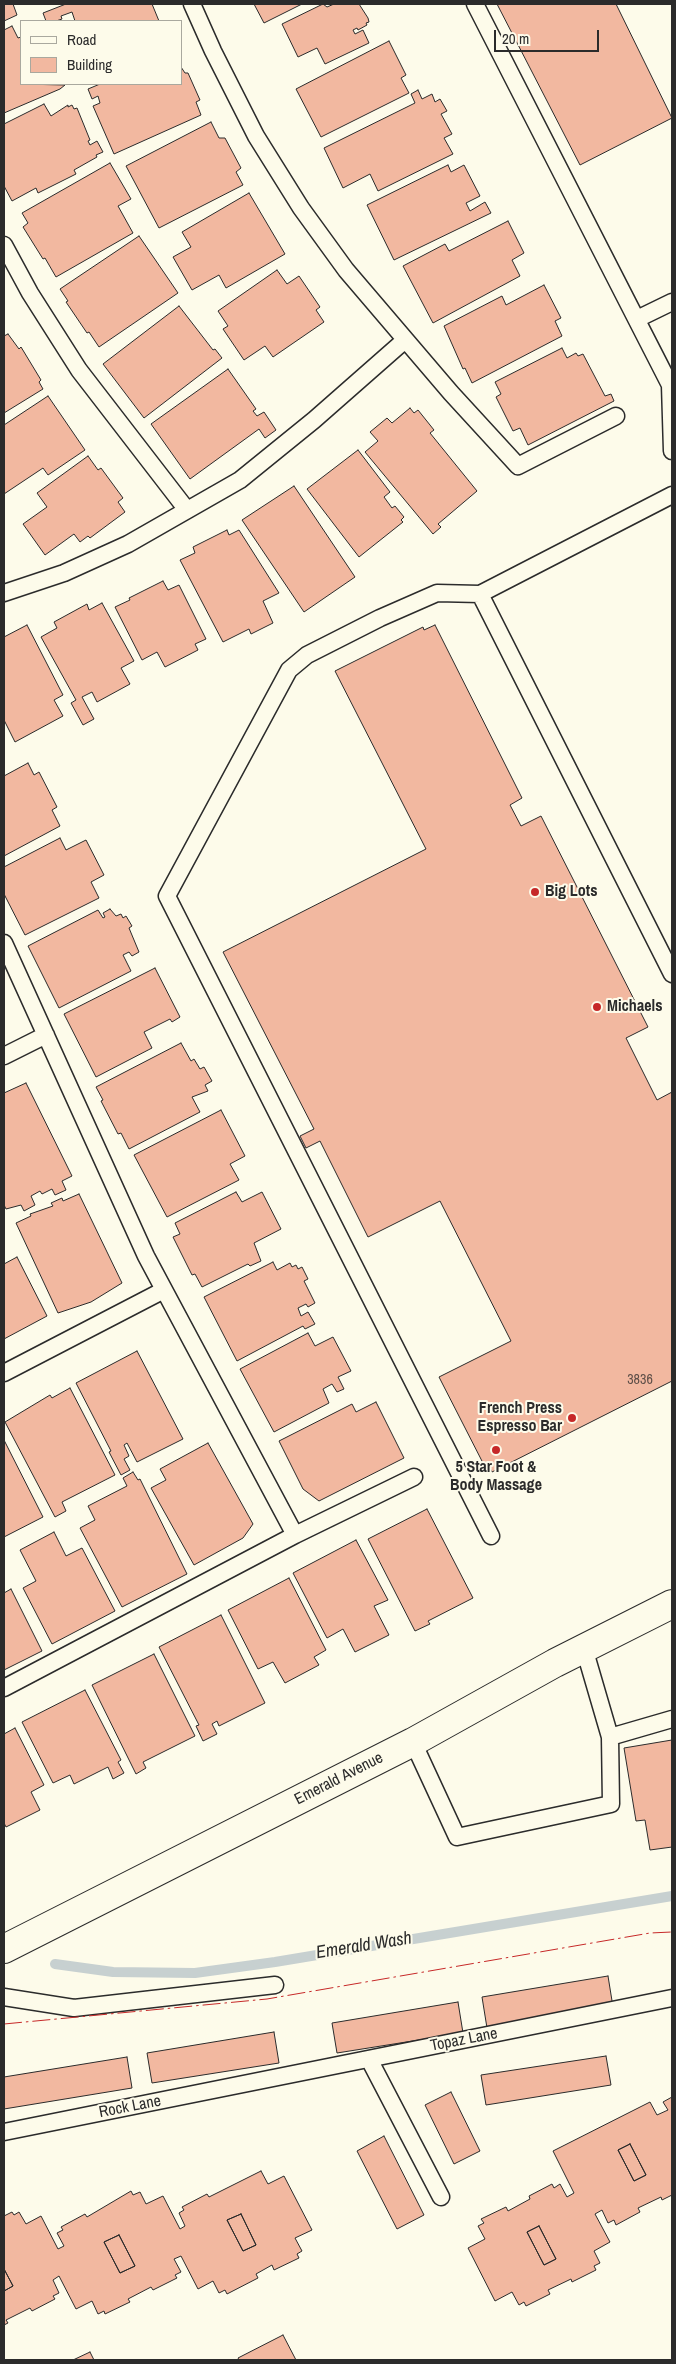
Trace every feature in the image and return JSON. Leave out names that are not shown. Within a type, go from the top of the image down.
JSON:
[{"type":"street","name":"Emerald Avenue","points":[[4,1949],[413,1742],[584,1648],[672,1604]]},
{"type":"lane","points":[[192,4],[213,51],[256,136],[301,208],[346,270],[450,394],[518,466],[616,416]]},
{"type":"lane","points":[[475,4],[671,384],[672,451]]},
{"type":"lane","points":[[4,246],[30,293],[79,370],[188,510]]},
{"type":"lane","points":[[637,320],[672,302]]},
{"type":"lane","points":[[4,593],[64,573],[128,544],[240,480],[314,420],[405,340]]},
{"type":"lane","points":[[490,1536],[167,896],[289,670],[307,655],[380,618],[437,593],[480,594],[672,495]]},
{"type":"lane","points":[[480,594],[672,974]]},
{"type":"lane","points":[[4,944],[146,1256],[295,1535]]},
{"type":"lane","points":[[4,1056],[46,1035]]},
{"type":"lane","points":[[4,1373],[164,1290]]},
{"type":"lane","points":[[4,1688],[295,1535],[414,1477]]},
{"type":"lane","points":[[413,1742],[457,1837],[611,1804],[610,1737],[584,1648]]},
{"type":"lane","points":[[610,1737],[672,1719]]},
{"type":"lane","points":[[4,1997],[74,2008],[275,1985]]},
{"type":"lane","name":"Topaz Lane","points":[[256,2082],[672,1998]]},
{"type":"lane","points":[[369,2059],[441,2197]]},
{"type":"lane","name":"Rock Lane","points":[[4,2132],[256,2082]]},
{"type":"building","points":[[4,4],[13,4],[17,15],[4,21]]},
{"type":"building","points":[[66,4],[152,4],[159,20],[75,20],[72,12],[61,16],[62,19],[59,20],[46,20],[43,13]]},
{"type":"building","points":[[254,4],[302,4],[264,23]]},
{"type":"building","points":[[323,4],[327,7],[334,4],[359,4],[369,22],[358,30],[357,28],[353,30],[355,34],[363,30],[369,43],[325,64],[317,48],[298,57],[282,24]]},
{"type":"building","points":[[497,4],[616,4],[672,118],[580,165]]},
{"type":"building","points":[[12,26],[18,38],[20,37],[20,85],[65,85],[60,89],[4,113],[4,30]]},
{"type":"building","points":[[389,41],[406,75],[401,78],[409,93],[321,137],[296,89]]},
{"type":"building","points":[[182,68],[185,73],[188,73],[200,100],[196,102],[201,115],[114,154],[93,106],[100,103],[98,96],[92,99],[88,89],[98,85],[182,85]]},
{"type":"building","points":[[418,90],[422,99],[432,94],[435,102],[440,99],[447,111],[441,114],[452,134],[444,138],[453,154],[378,191],[370,174],[343,188],[324,148],[415,103],[411,94]]},
{"type":"building","points":[[44,104],[51,116],[68,105],[68,107],[72,105],[74,109],[77,108],[90,140],[88,141],[90,145],[97,141],[103,152],[74,170],[76,174],[38,193],[36,188],[12,201],[4,186],[4,124]]},
{"type":"building","points":[[211,122],[219,138],[225,138],[241,168],[236,172],[243,185],[159,228],[126,166]]},
{"type":"building","points":[[110,163],[131,199],[118,206],[133,233],[56,277],[23,227],[28,223],[22,213]]},
{"type":"building","points":[[448,165],[451,172],[464,165],[480,196],[466,203],[470,211],[485,202],[491,213],[394,260],[367,205]]},
{"type":"building","points":[[249,193],[285,254],[226,288],[219,275],[192,290],[173,257],[191,247],[182,232]]},
{"type":"building","points":[[508,221],[524,253],[512,260],[520,276],[433,323],[403,266],[445,244],[449,251]]},
{"type":"building","points":[[139,236],[178,293],[99,347],[66,302],[68,301],[60,289]]},
{"type":"building","points":[[277,270],[287,284],[299,276],[320,307],[316,310],[324,322],[273,357],[265,346],[244,360],[223,329],[228,326],[218,311]]},
{"type":"building","points":[[544,285],[561,318],[555,321],[562,336],[472,383],[465,368],[463,369],[444,326],[502,296],[506,305]]},
{"type":"building","points":[[179,306],[213,350],[215,349],[222,358],[144,418],[103,364]]},
{"type":"building","points":[[8,334],[19,349],[21,347],[41,380],[39,382],[43,389],[4,413],[4,336]]},
{"type":"building","points":[[562,348],[567,358],[576,353],[578,356],[583,354],[605,396],[611,394],[614,401],[528,445],[520,428],[513,431],[496,397],[501,394],[495,382]]},
{"type":"building","points":[[228,369],[256,409],[253,411],[257,416],[264,412],[276,430],[265,438],[259,429],[190,479],[151,424]]},
{"type":"building","points":[[48,396],[85,450],[48,475],[43,468],[4,494],[4,425]]},
{"type":"building","points":[[410,408],[414,413],[418,410],[434,430],[430,433],[477,491],[438,524],[441,527],[433,534],[365,452],[378,441],[370,432],[387,418],[392,423]]},
{"type":"building","points":[[358,450],[390,492],[384,497],[392,508],[395,506],[404,517],[401,520],[403,522],[359,557],[307,489]]},
{"type":"building","points":[[88,456],[98,470],[101,468],[123,498],[118,502],[125,512],[90,538],[88,536],[80,542],[74,534],[45,555],[23,524],[47,507],[37,493]]},
{"type":"building","points":[[294,486],[355,577],[304,612],[242,520]]},
{"type":"building","points":[[227,530],[229,535],[239,530],[279,593],[263,601],[273,623],[251,634],[249,629],[223,642],[180,560],[195,553],[193,547]]},
{"type":"building","points":[[163,581],[168,590],[179,585],[206,639],[195,644],[198,650],[165,667],[157,652],[142,660],[115,607]]},
{"type":"building","points":[[102,603],[134,661],[121,668],[130,684],[97,702],[92,692],[82,697],[94,719],[83,725],[71,703],[76,700],[41,637],[57,628],[54,622],[87,604],[89,610]]},
{"type":"building","points":[[27,625],[63,695],[54,700],[63,716],[15,742],[4,720],[4,637]]},
{"type":"building","points":[[435,625],[522,798],[510,805],[521,826],[541,816],[648,1027],[626,1038],[657,1100],[672,1092],[672,1381],[492,1472],[487,1463],[484,1465],[439,1377],[511,1341],[440,1201],[368,1237],[320,1141],[306,1148],[300,1136],[314,1129],[223,952],[426,849],[335,671],[423,627],[424,630]]},
{"type":"building","points":[[28,763],[34,775],[39,772],[57,807],[52,810],[60,826],[4,856],[4,776]]},
{"type":"building","points":[[60,838],[66,850],[86,840],[104,875],[91,882],[99,898],[25,935],[4,894],[4,867]]},
{"type":"building","points":[[110,909],[116,916],[121,914],[123,918],[126,916],[132,926],[129,928],[139,952],[132,956],[129,952],[123,955],[131,971],[59,1008],[28,946],[98,910],[103,918],[105,917],[103,913]]},
{"type":"building","points":[[155,968],[180,1017],[172,1022],[170,1019],[144,1032],[152,1048],[96,1077],[64,1014]]},
{"type":"building","points":[[181,1043],[191,1061],[194,1059],[200,1069],[204,1067],[212,1081],[205,1085],[208,1091],[192,1097],[200,1112],[129,1149],[121,1133],[118,1134],[96,1087]]},
{"type":"building","points":[[26,1083],[72,1176],[62,1181],[66,1190],[55,1195],[52,1189],[42,1194],[40,1191],[31,1196],[35,1205],[24,1211],[21,1205],[6,1209],[4,1205],[4,1093]]},
{"type":"building","points":[[221,1110],[245,1156],[230,1164],[239,1180],[167,1217],[134,1155]]},
{"type":"building","points":[[236,1192],[242,1202],[262,1192],[281,1229],[254,1243],[261,1261],[250,1266],[248,1264],[202,1287],[195,1274],[192,1275],[173,1237],[180,1234],[175,1223]]},
{"type":"building","points":[[79,1194],[122,1283],[91,1302],[58,1313],[16,1223],[31,1216],[30,1214],[53,1206],[51,1203],[62,1198],[63,1201]]},
{"type":"building","points":[[17,1257],[47,1316],[4,1339],[4,1264]]},
{"type":"building","points":[[273,1262],[277,1270],[290,1263],[292,1267],[296,1265],[298,1269],[302,1267],[308,1279],[304,1281],[315,1303],[308,1307],[306,1304],[298,1308],[301,1316],[308,1312],[315,1324],[305,1329],[303,1326],[237,1361],[204,1297]]},
{"type":"building","points":[[308,1333],[315,1346],[333,1337],[351,1371],[338,1377],[344,1389],[337,1392],[332,1384],[323,1389],[329,1403],[274,1432],[240,1369]]},
{"type":"building","points":[[137,1351],[183,1439],[137,1462],[127,1443],[124,1445],[129,1456],[124,1459],[130,1470],[121,1475],[109,1452],[111,1451],[76,1383]]},
{"type":"building","points":[[70,1388],[115,1475],[62,1502],[66,1511],[55,1517],[5,1422],[50,1395],[52,1398]]},
{"type":"building","points":[[376,1402],[404,1458],[319,1501],[303,1489],[279,1441],[352,1404],[356,1412]]},
{"type":"building","points":[[4,1440],[43,1517],[4,1537]]},
{"type":"building","points":[[208,1443],[253,1524],[243,1538],[194,1565],[151,1488],[166,1480],[160,1469]]},
{"type":"building","points":[[133,1472],[138,1480],[140,1479],[187,1574],[122,1607],[80,1528],[95,1520],[88,1506],[127,1486],[123,1478]]},
{"type":"building","points":[[427,1509],[473,1598],[428,1621],[430,1624],[415,1631],[368,1539]]},
{"type":"building","points":[[54,1532],[66,1556],[82,1548],[115,1611],[52,1644],[23,1588],[36,1581],[20,1550]]},
{"type":"building","points":[[356,1540],[388,1600],[374,1606],[389,1635],[355,1652],[343,1629],[327,1638],[293,1573]]},
{"type":"building","points":[[289,1578],[326,1650],[314,1657],[319,1665],[285,1683],[273,1662],[258,1669],[228,1610]]},
{"type":"building","points":[[11,1589],[42,1651],[4,1670],[4,1593]]},
{"type":"building","points":[[221,1615],[265,1703],[219,1726],[217,1721],[212,1724],[217,1734],[203,1741],[196,1726],[199,1725],[159,1647]]},
{"type":"building","points":[[154,1654],[195,1736],[143,1762],[146,1768],[136,1774],[92,1685]]},
{"type":"building","points":[[85,1690],[121,1760],[118,1762],[124,1773],[113,1779],[108,1767],[74,1784],[70,1775],[53,1783],[22,1722]]},
{"type":"building","points":[[15,1728],[44,1785],[31,1792],[40,1810],[6,1827],[4,1823],[4,1734]]},
{"type":"building","points":[[672,1740],[672,1847],[650,1850],[645,1820],[636,1821],[624,1748]]},
{"type":"building","points":[[608,1976],[613,2007],[487,2028],[482,1997]]},
{"type":"building","points":[[458,2002],[463,2033],[337,2053],[332,2023]]},
{"type":"building","points":[[274,2032],[279,2063],[152,2083],[147,2053]]},
{"type":"building","points":[[606,2056],[611,2085],[486,2105],[481,2075]]},
{"type":"building","points":[[127,2057],[132,2088],[4,2109],[4,2077]]},
{"type":"building","points":[[451,2092],[480,2151],[454,2164],[425,2105]]},
{"type":"building","points":[[672,2097],[672,2195],[662,2200],[661,2197],[638,2208],[640,2212],[616,2225],[614,2220],[608,2223],[602,2210],[595,2214],[610,2242],[594,2251],[600,2263],[594,2266],[596,2270],[572,2282],[571,2279],[548,2290],[550,2294],[526,2306],[524,2302],[519,2305],[512,2292],[495,2301],[468,2248],[485,2239],[478,2226],[484,2223],[481,2219],[506,2207],[508,2211],[530,2199],[529,2196],[552,2184],[554,2188],[560,2184],[567,2197],[574,2193],[553,2151],[650,2102],[657,2115],[668,2110],[663,2102]],"holes":[[[630,2144],[646,2175],[634,2181],[618,2150]],[[539,2226],[556,2259],[544,2265],[527,2232]]]},
{"type":"building","points":[[384,2136],[424,2215],[397,2229],[357,2151]]},
{"type":"building","points":[[630,2144],[646,2175],[634,2181],[618,2150]]},
{"type":"building","points":[[261,2171],[268,2184],[284,2176],[312,2230],[295,2238],[302,2251],[297,2254],[299,2258],[274,2270],[272,2265],[256,2274],[258,2278],[227,2294],[225,2290],[219,2293],[213,2281],[198,2289],[181,2256],[174,2259],[181,2272],[175,2275],[177,2278],[153,2290],[151,2287],[128,2299],[130,2302],[105,2314],[104,2311],[98,2314],[92,2301],[76,2309],[59,2276],[53,2280],[59,2293],[53,2296],[55,2299],[32,2311],[30,2308],[6,2320],[8,2323],[4,2325],[4,2291],[13,2286],[4,2269],[4,2216],[12,2212],[14,2215],[19,2212],[26,2224],[41,2216],[58,2249],[64,2246],[57,2233],[63,2230],[61,2227],[85,2214],[87,2217],[131,2191],[133,2195],[140,2192],[146,2204],[163,2196],[180,2229],[185,2226],[179,2213],[184,2210],[182,2207],[207,2194],[209,2197]],"holes":[[[241,2214],[256,2245],[243,2251],[227,2220]],[[119,2235],[135,2266],[120,2273],[104,2242]]]},
{"type":"building","points":[[241,2214],[256,2245],[243,2251],[227,2220]]},
{"type":"building","points":[[539,2226],[556,2259],[544,2265],[527,2232]]},
{"type":"building","points":[[119,2235],[135,2266],[120,2273],[104,2242]]},
{"type":"building","points":[[4,2269],[13,2286],[4,2291]]},
{"type":"building","points":[[283,2335],[296,2360],[239,2360],[238,2358]]},
{"type":"building","points":[[90,2352],[94,2360],[73,2360]]},
{"type":"waterway","name":"Emerald Wash","points":[[55,1964],[113,1972],[195,1973],[275,1962],[672,1896]]},
{"type":"power","points":[[4,2024],[267,1999],[650,1933],[672,1932]]},
{"type":"place","name":"Big Lots","points":[[535,892]]},
{"type":"place","name":"Michaels","points":[[597,1007]]},
{"type":"place","name":"French Press Espresso Bar","points":[[572,1418]]},
{"type":"place","name":"5 Star Foot & Body Massage","points":[[496,1450]]}]
